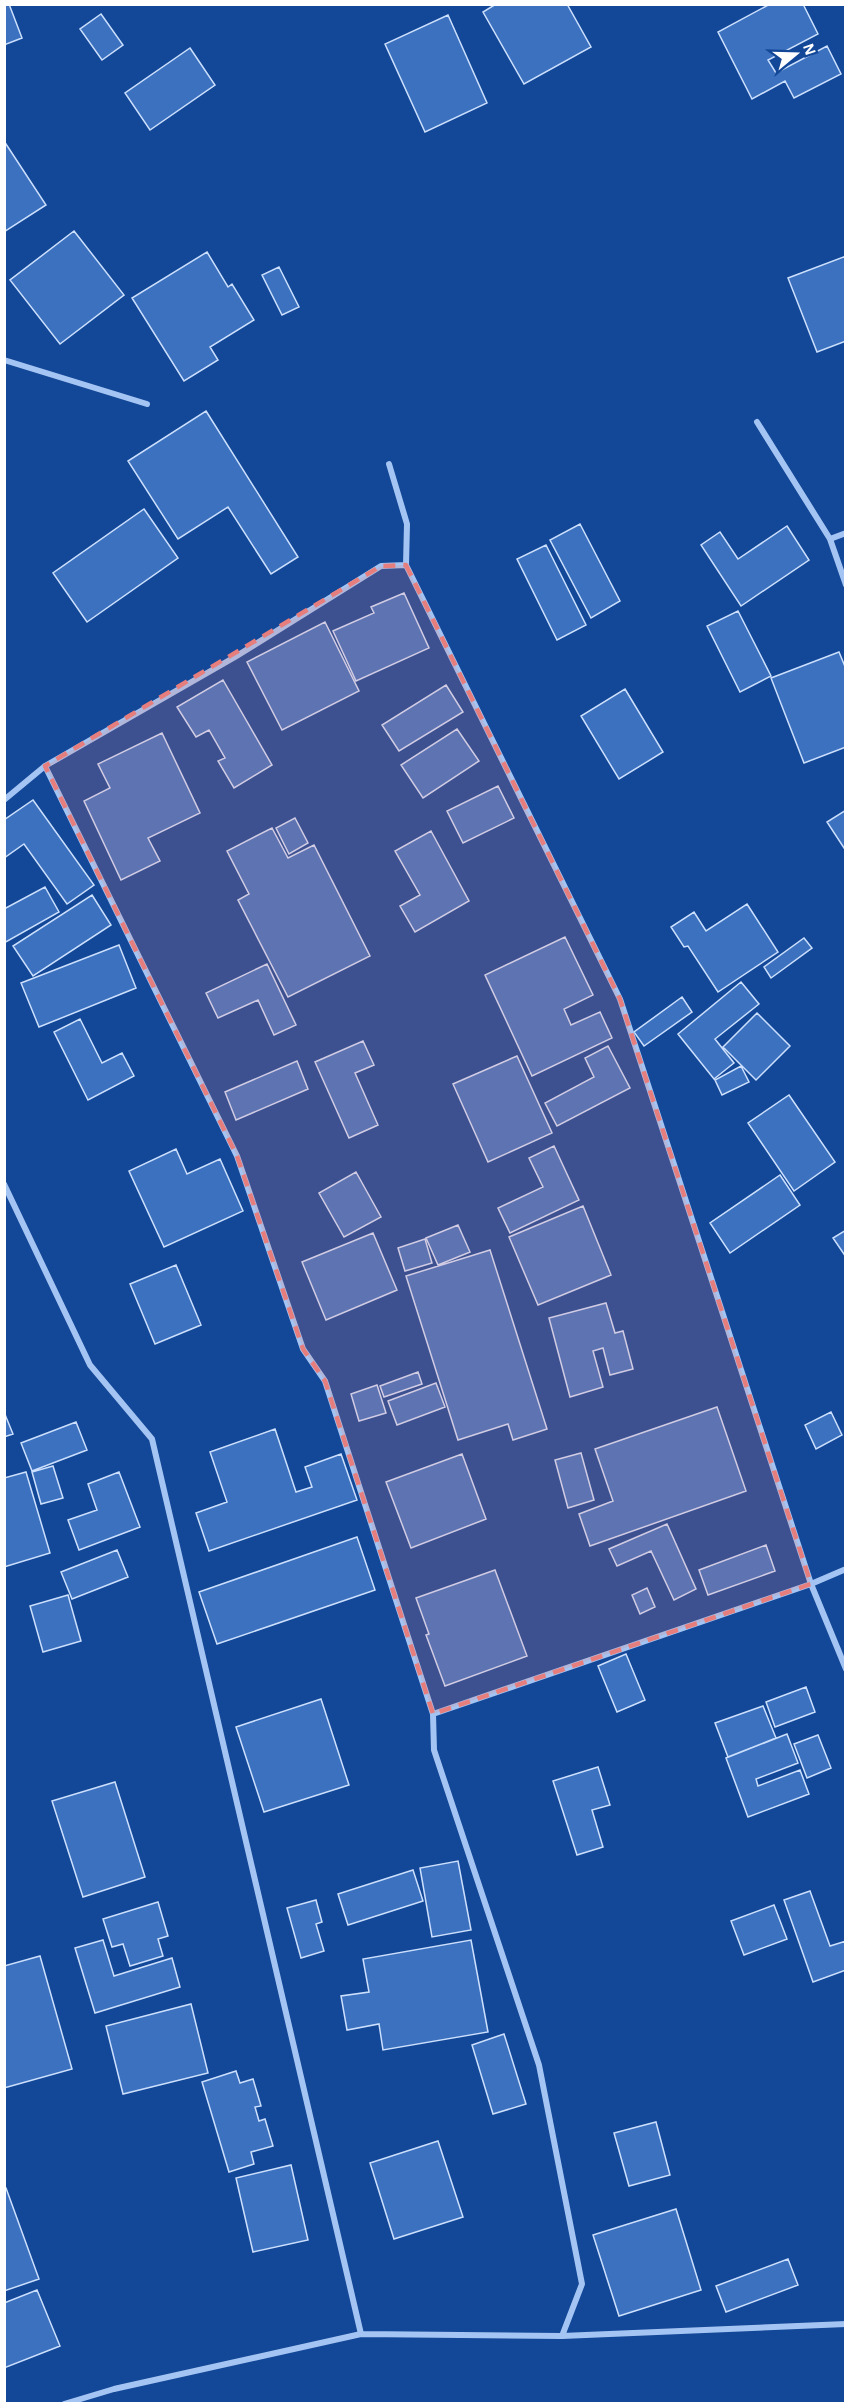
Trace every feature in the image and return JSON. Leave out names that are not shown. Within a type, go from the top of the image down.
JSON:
[{"type":"street","points":[[4,360],[147,404]]},
{"type":"street","points":[[757,422],[830,539],[846,585]]},
{"type":"street","points":[[389,464],[407,524],[406,565],[620,999],[811,1584],[846,1670]]},
{"type":"street","points":[[830,539],[846,533]]},
{"type":"street","points":[[4,800],[45,766],[235,657],[381,566],[406,565]]},
{"type":"street","points":[[45,766],[237,1156],[303,1349],[325,1381],[433,1714],[434,1750],[539,2065],[582,2284],[562,2336]]},
{"type":"street","points":[[4,1184],[90,1365],[152,1439],[361,2334]]},
{"type":"street","points":[[433,1714],[811,1584],[846,1569]]},
{"type":"street","points":[[64,2403],[114,2389],[361,2334],[562,2336],[846,2324]]},
{"type":"highlighted area","points":[[406,565],[620,999],[811,1584],[433,1714],[325,1381],[303,1349],[237,1156],[45,766],[381,566]]},
{"type":"building","points":[[4,4],[9,4],[22,38],[4,45]]},
{"type":"building","points":[[496,4],[567,4],[591,47],[524,84],[483,12]]},
{"type":"building","points":[[770,4],[803,4],[818,34],[768,60],[776,73],[827,46],[841,74],[794,98],[785,81],[752,99],[718,32]]},
{"type":"building","points":[[101,14],[123,45],[102,60],[80,29]]},
{"type":"building","points":[[448,15],[487,103],[425,132],[385,44]]},
{"type":"building","points":[[190,48],[215,85],[150,130],[125,93]]},
{"type":"building","points":[[4,141],[46,205],[4,232]]},
{"type":"building","points":[[74,231],[124,295],[60,344],[10,280]]},
{"type":"building","points":[[207,252],[228,287],[232,284],[254,320],[210,347],[218,360],[184,381],[132,298]]},
{"type":"building","points":[[846,256],[846,341],[817,352],[788,278]]},
{"type":"building","points":[[279,267],[299,307],[282,315],[262,275]]},
{"type":"building","points":[[206,411],[298,557],[271,574],[228,507],[178,539],[128,461]]},
{"type":"building","points":[[144,509],[178,558],[87,622],[53,573]]},
{"type":"building","points":[[580,524],[620,601],[591,618],[550,540]]},
{"type":"building","points":[[787,526],[809,560],[741,606],[701,545],[720,532],[738,559]]},
{"type":"building","points":[[546,545],[586,625],[557,640],[517,559]]},
{"type":"building","points":[[404,593],[429,648],[356,681],[333,631],[374,613],[371,607]]},
{"type":"building","points":[[738,611],[771,676],[740,692],[707,626]]},
{"type":"building","points":[[325,622],[359,691],[282,730],[247,662]]},
{"type":"building","points":[[839,652],[846,669],[846,747],[804,763],[771,678]]},
{"type":"building","points":[[223,680],[272,765],[234,788],[218,761],[225,758],[209,730],[196,737],[177,707]]},
{"type":"building","points":[[446,685],[463,712],[399,751],[382,725]]},
{"type":"building","points":[[625,689],[663,752],[619,779],[581,716]]},
{"type":"building","points":[[457,729],[479,761],[423,798],[401,765]]},
{"type":"building","points":[[162,733],[200,813],[148,838],[160,861],[121,880],[84,801],[110,788],[98,764]]},
{"type":"building","points":[[498,786],[514,818],[463,843],[447,811]]},
{"type":"building","points":[[33,800],[94,885],[67,904],[24,844],[4,858],[4,820]]},
{"type":"building","points":[[846,810],[846,851],[827,822]]},
{"type":"building","points":[[295,818],[308,843],[289,854],[276,828]]},
{"type":"building","points":[[272,828],[288,858],[314,845],[370,956],[288,997],[238,900],[249,894],[227,851]]},
{"type":"building","points":[[431,831],[469,901],[415,932],[400,906],[420,895],[395,851]]},
{"type":"building","points":[[45,887],[59,912],[4,943],[4,909]]},
{"type":"building","points":[[92,895],[111,925],[33,976],[13,946]]},
{"type":"building","points":[[747,904],[778,952],[718,992],[688,946],[684,947],[671,927],[694,912],[706,931]]},
{"type":"building","points":[[565,937],[593,995],[564,1009],[571,1025],[600,1012],[612,1038],[532,1076],[485,975]]},
{"type":"building","points":[[804,938],[812,948],[771,978],[764,967]]},
{"type":"building","points":[[119,945],[136,988],[39,1027],[21,983]]},
{"type":"building","points":[[267,964],[296,1025],[274,1035],[258,1000],[218,1018],[206,993]]},
{"type":"building","points":[[741,982],[759,1004],[715,1039],[734,1063],[714,1079],[678,1034]]},
{"type":"building","points":[[682,997],[692,1012],[644,1046],[634,1032]]},
{"type":"building","points":[[757,1013],[790,1046],[756,1080],[723,1047]]},
{"type":"building","points":[[80,1019],[102,1063],[122,1053],[134,1076],[88,1100],[54,1032]]},
{"type":"building","points":[[363,1041],[374,1065],[355,1073],[378,1125],[349,1138],[315,1062]]},
{"type":"building","points":[[608,1046],[630,1088],[557,1126],[545,1103],[594,1077],[585,1058]]},
{"type":"building","points":[[517,1056],[552,1133],[488,1162],[453,1084]]},
{"type":"building","points":[[297,1061],[308,1089],[236,1120],[225,1092]]},
{"type":"building","points":[[741,1066],[749,1082],[722,1095],[715,1080]]},
{"type":"building","points":[[789,1095],[835,1162],[794,1191],[748,1123]]},
{"type":"building","points":[[554,1146],[579,1200],[510,1233],[498,1208],[543,1187],[529,1158]]},
{"type":"building","points":[[176,1149],[187,1174],[220,1159],[243,1211],[164,1247],[129,1171]]},
{"type":"building","points":[[356,1172],[381,1217],[344,1237],[319,1193]]},
{"type":"building","points":[[780,1175],[800,1205],[730,1253],[710,1223]]},
{"type":"building","points":[[583,1206],[611,1275],[538,1305],[509,1237]]},
{"type":"building","points":[[458,1225],[470,1252],[438,1265],[426,1238]]},
{"type":"building","points":[[846,1230],[846,1257],[833,1238]]},
{"type":"building","points":[[373,1233],[397,1290],[326,1320],[302,1262]]},
{"type":"building","points":[[425,1239],[432,1263],[405,1271],[398,1248]]},
{"type":"building","points":[[490,1250],[547,1429],[513,1440],[508,1424],[458,1440],[406,1276]]},
{"type":"building","points":[[176,1265],[201,1325],[155,1344],[130,1284]]},
{"type":"building","points":[[606,1303],[615,1333],[623,1331],[633,1369],[610,1375],[603,1348],[593,1351],[603,1387],[570,1397],[549,1318]]},
{"type":"building","points":[[418,1372],[422,1384],[384,1397],[380,1386]]},
{"type":"building","points":[[436,1383],[445,1407],[397,1425],[388,1401]]},
{"type":"building","points":[[377,1385],[386,1413],[359,1421],[351,1394]]},
{"type":"building","points":[[717,1407],[746,1491],[590,1546],[579,1514],[613,1501],[595,1449]]},
{"type":"building","points":[[4,1412],[13,1434],[4,1437]]},
{"type":"building","points":[[831,1412],[842,1435],[816,1449],[805,1425]]},
{"type":"building","points":[[76,1422],[87,1450],[32,1471],[21,1443]]},
{"type":"building","points":[[275,1429],[296,1492],[312,1487],[305,1467],[341,1454],[357,1500],[209,1551],[196,1513],[227,1502],[210,1452]]},
{"type":"building","points":[[581,1453],[594,1500],[568,1508],[555,1460]]},
{"type":"building","points":[[462,1454],[486,1519],[411,1548],[386,1482]]},
{"type":"building","points":[[53,1466],[63,1498],[41,1504],[32,1472]]},
{"type":"building","points":[[26,1472],[50,1553],[4,1567],[4,1478]]},
{"type":"building","points":[[119,1472],[140,1527],[79,1550],[68,1520],[97,1510],[88,1484]]},
{"type":"building","points":[[667,1524],[696,1589],[674,1600],[651,1551],[617,1566],[609,1549]]},
{"type":"building","points":[[357,1537],[375,1590],[217,1644],[199,1592]]},
{"type":"building","points":[[766,1545],[775,1571],[708,1595],[699,1570]]},
{"type":"building","points":[[117,1550],[128,1577],[72,1599],[61,1572]]},
{"type":"building","points":[[495,1570],[527,1656],[445,1686],[426,1635],[429,1634],[416,1598]]},
{"type":"building","points":[[647,1588],[655,1607],[640,1614],[632,1595]]},
{"type":"building","points":[[68,1595],[81,1641],[43,1652],[30,1606]]},
{"type":"building","points":[[626,1654],[645,1700],[617,1712],[598,1666]]},
{"type":"building","points":[[806,1687],[815,1712],[775,1727],[766,1702]]},
{"type":"building","points":[[321,1699],[349,1785],[264,1812],[236,1727]]},
{"type":"building","points":[[763,1706],[776,1738],[728,1757],[715,1723]]},
{"type":"building","points":[[787,1734],[798,1763],[756,1779],[758,1786],[800,1770],[809,1794],[748,1817],[726,1758]]},
{"type":"building","points":[[818,1735],[831,1768],[807,1778],[794,1744]]},
{"type":"building","points":[[598,1767],[610,1805],[592,1810],[603,1847],[577,1855],[553,1781]]},
{"type":"building","points":[[115,1782],[145,1877],[83,1897],[52,1801]]},
{"type":"building","points":[[458,1861],[471,1930],[432,1937],[420,1868]]},
{"type":"building","points":[[413,1870],[423,1901],[348,1925],[338,1894]]},
{"type":"building","points":[[810,1891],[830,1946],[846,1941],[846,1970],[813,1982],[784,1900]]},
{"type":"building","points":[[316,1900],[322,1922],[316,1924],[324,1951],[301,1958],[287,1908]]},
{"type":"building","points":[[158,1902],[168,1936],[158,1939],[163,1956],[130,1966],[123,1944],[112,1947],[103,1919]]},
{"type":"building","points":[[774,1905],[787,1939],[744,1955],[731,1921]]},
{"type":"building","points":[[103,1940],[114,1976],[172,1958],[180,1987],[95,2013],[75,1948]]},
{"type":"building","points":[[471,1940],[488,2032],[383,2050],[379,2024],[347,2030],[341,1996],[369,1992],[363,1959]]},
{"type":"building","points":[[40,1956],[72,2069],[4,2088],[4,1966]]},
{"type":"building","points":[[191,2004],[208,2073],[123,2094],[106,2026]]},
{"type":"building","points":[[504,2034],[526,2104],[493,2114],[472,2045]]},
{"type":"building","points":[[236,2071],[240,2083],[253,2079],[261,2106],[255,2107],[259,2121],[265,2119],[273,2146],[251,2152],[254,2164],[229,2172],[202,2082]]},
{"type":"building","points":[[656,2122],[670,2175],[629,2186],[614,2133]]},
{"type":"building","points":[[438,2141],[463,2217],[394,2239],[370,2163]]},
{"type":"building","points":[[291,2165],[308,2240],[253,2252],[236,2178]]},
{"type":"building","points":[[4,2188],[6,2188],[39,2279],[4,2291]]},
{"type":"building","points":[[676,2209],[701,2290],[619,2316],[593,2235]]},
{"type":"building","points":[[788,2259],[798,2285],[726,2312],[716,2286]]},
{"type":"building","points":[[37,2290],[60,2346],[4,2368],[4,2303]]}]
